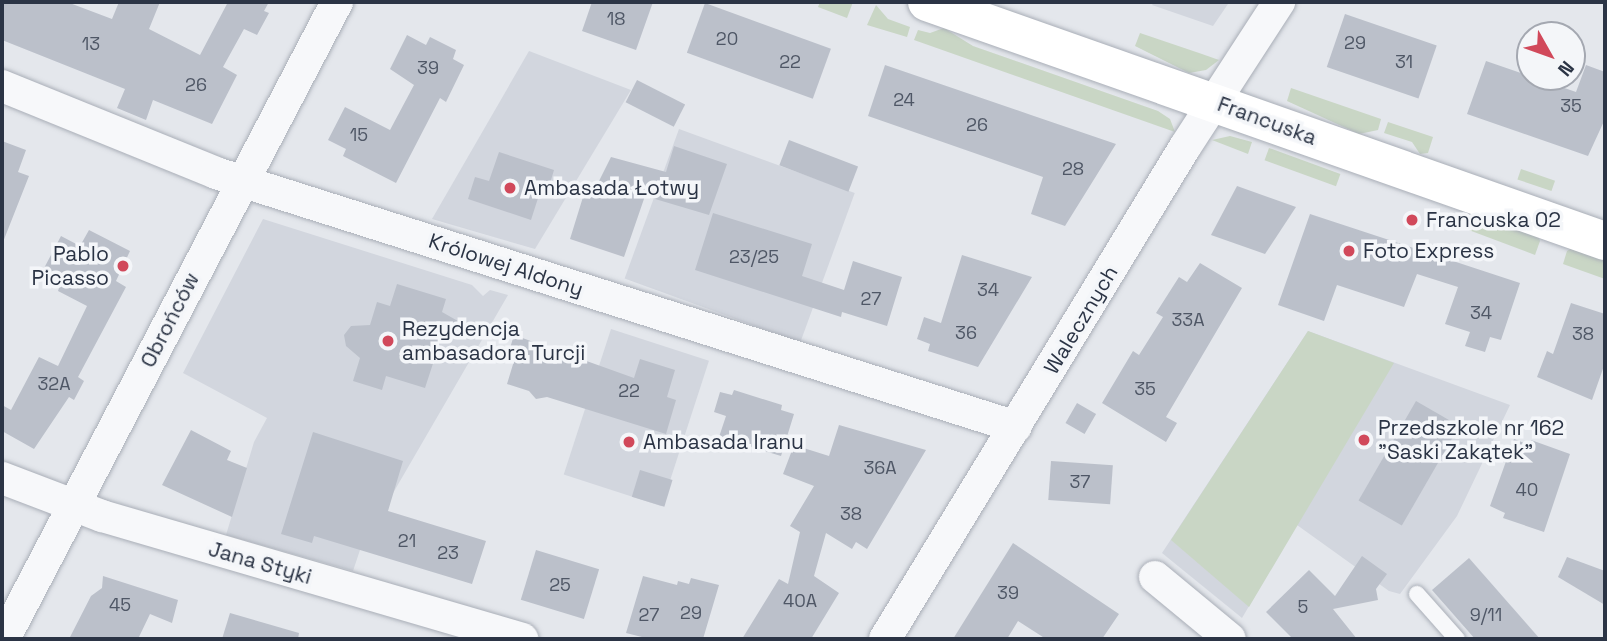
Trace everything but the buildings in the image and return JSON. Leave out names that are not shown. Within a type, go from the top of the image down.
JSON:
[{"type":"street","name":"Obrońców","points":[[4,639],[337,2]]},
{"type":"street","name":"Francuska","points":[[927,2],[1605,241]]},
{"type":"street","name":"Walecznych","points":[[885,639],[1214,102],[1279,2]]},
{"type":"street","name":"Królowej Aldony","points":[[2,86],[243,181],[1016,427]]},
{"type":"street","name":"Jana Styki","points":[[2,478],[74,506],[522,639]]},
{"type":"street","points":[[1156,577],[1230,639]]},
{"type":"lane","points":[[1417,594],[1457,639]]},
{"type":"shaded area","points":[[1154,2],[1228,4],[1213,26],[1152,5]]},
{"type":"shaded area","points":[[529,51],[631,90],[535,249],[432,219]]},
{"type":"shaded area","points":[[679,129],[855,193],[800,342],[625,278]]},
{"type":"shaded area","points":[[263,219],[472,285],[483,296],[490,290],[508,295],[360,550],[353,571],[226,535],[254,442],[267,418],[183,373]]},
{"type":"shaded area","name":"Ambasada Iranu","points":[[611,329],[709,361],[662,506],[564,475]]},
{"type":"shaded area","name":"Przedszkole nr 162 \"Saski Zakątek\"","points":[[1308,331],[1510,405],[1457,516],[1400,594],[1389,591],[1297,525],[1242,618],[1162,553]]},
{"type":"green space","points":[[820,2],[853,2],[847,18],[818,7]]},
{"type":"green space","points":[[876,5],[888,19],[910,27],[907,37],[867,25]]},
{"type":"green space","points":[[944,28],[973,46],[1158,111],[1170,119],[1175,132],[914,40],[918,30],[930,33]]},
{"type":"green space","points":[[1140,33],[1219,60],[1206,70],[1189,73],[1135,46]]},
{"type":"green space","points":[[1291,88],[1381,119],[1378,130],[1359,134],[1287,101]]},
{"type":"green space","points":[[1388,122],[1433,137],[1428,153],[1420,154],[1412,142],[1384,133]]},
{"type":"green space","points":[[1230,136],[1252,142],[1248,154],[1212,140]]},
{"type":"green space","points":[[1269,148],[1340,174],[1336,186],[1265,160]]},
{"type":"green space","points":[[1521,169],[1555,181],[1551,191],[1517,179]]},
{"type":"green space","points":[[1478,214],[1537,234],[1540,241],[1535,255],[1466,229]]},
{"type":"green space","points":[[1574,247],[1605,258],[1605,279],[1563,264],[1567,251]]},
{"type":"green space","points":[[1308,331],[1394,363],[1249,607],[1171,540]]},
{"type":"place","name":"Ambasada Łotwy","points":[[510,188]]},
{"type":"place","name":"Francuska 02","points":[[1412,220]]},
{"type":"place","name":"Foto Express","points":[[1349,251]]},
{"type":"place","name":"Pablo Picasso","points":[[123,266]]},
{"type":"place","name":"Rezydencja ambasadora Turcji","points":[[388,341]]},
{"type":"place","name":"Przedszkole nr 162 \"Saski Zakątek\"","points":[[1364,440]]},
{"type":"place","name":"Ambasada Iranu","points":[[629,442]]}]
